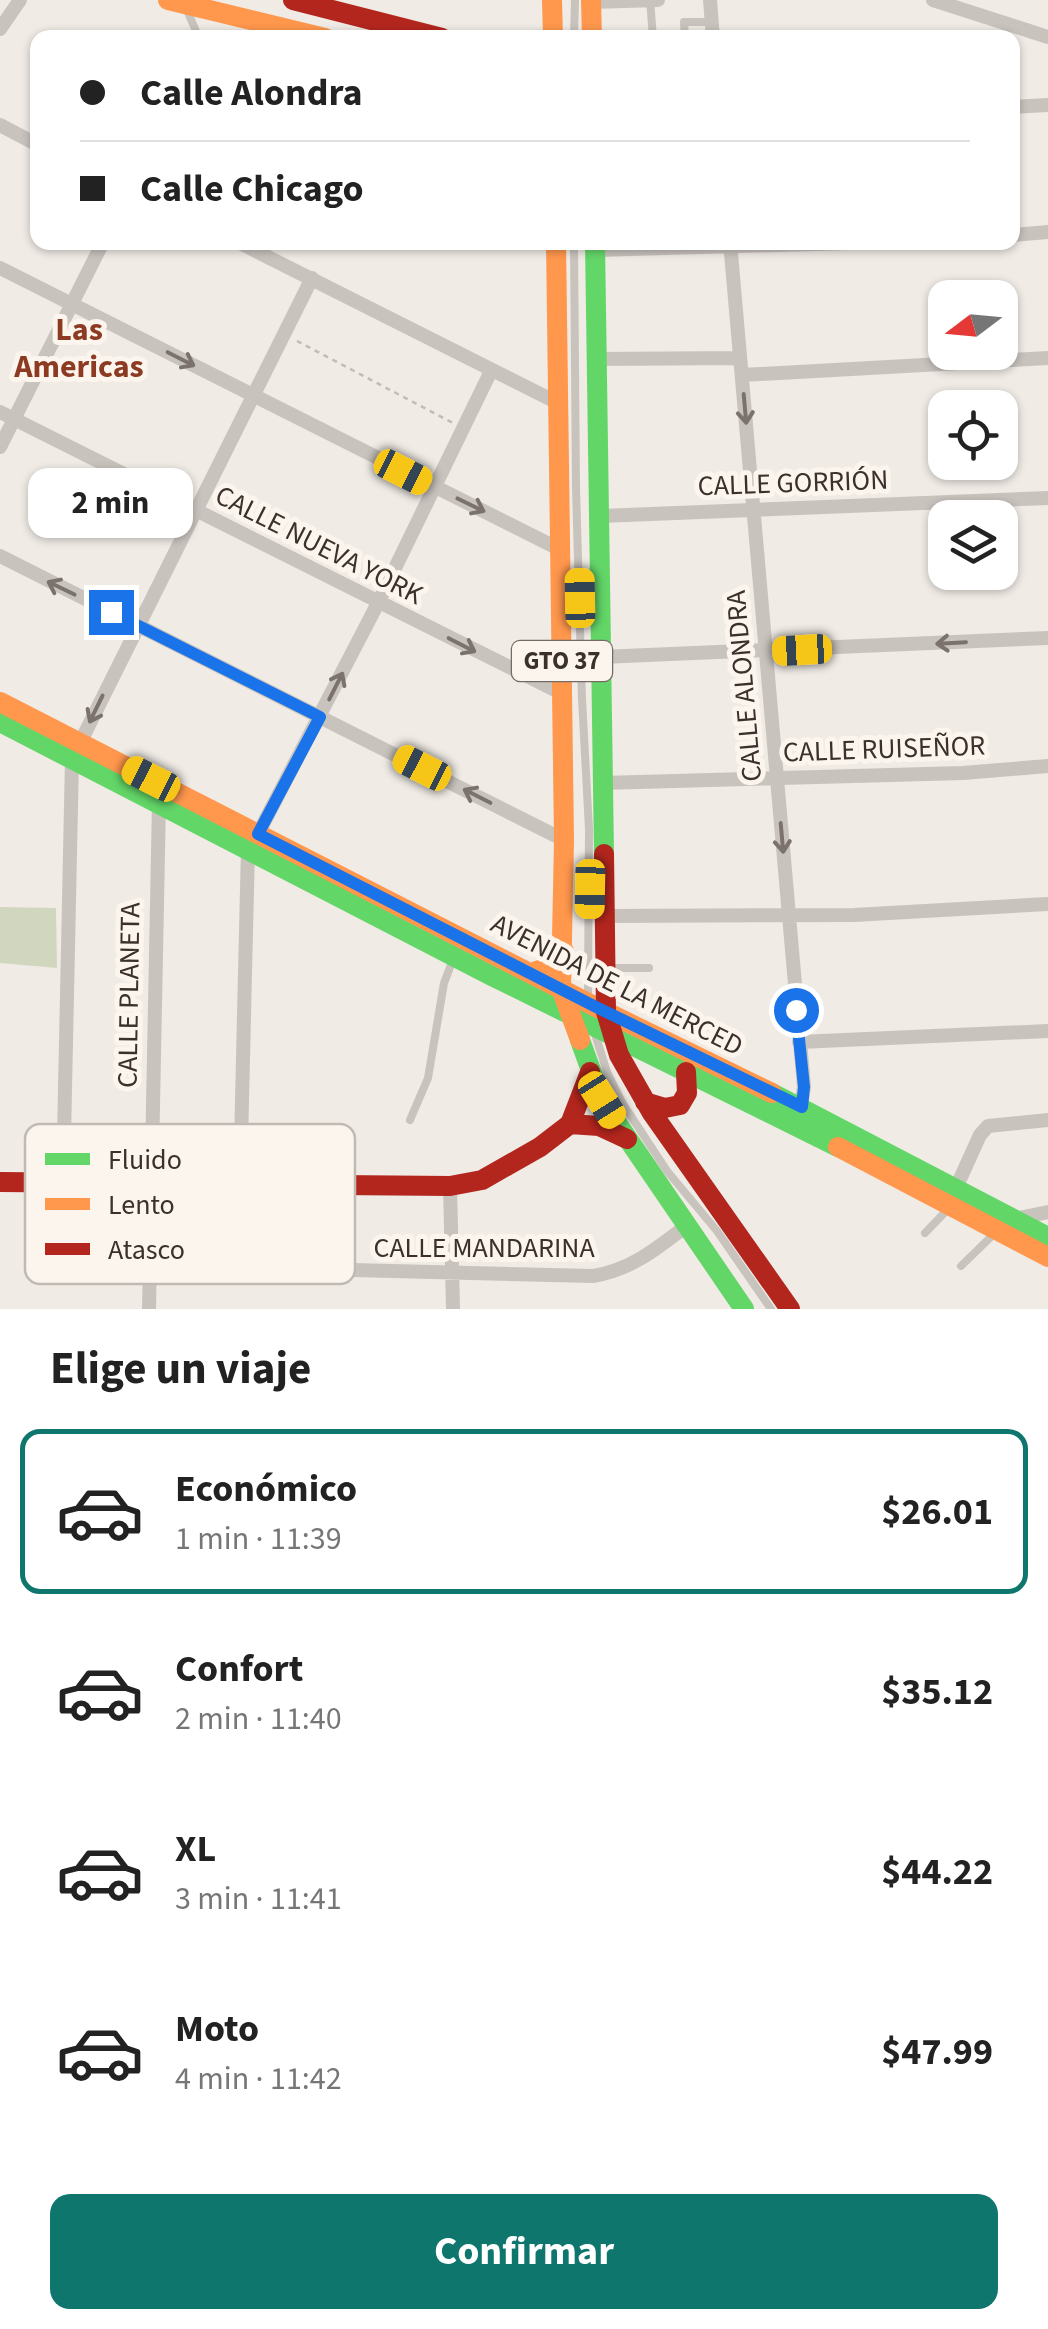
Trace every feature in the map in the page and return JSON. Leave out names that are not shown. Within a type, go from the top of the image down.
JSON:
[{"type":"street","points":[[0,29],[20,0]]},
{"type":"street","points":[[294,0],[411,30]]},
{"type":"street","points":[[552,0],[553,30]]},
{"type":"street","points":[[591,30],[586,1],[654,0]]},
{"type":"street","points":[[710,0],[712,30]]},
{"type":"street","points":[[933,0],[1048,37]]},
{"type":"street","points":[[176,2],[292,30]]},
{"type":"street","points":[[1020,107],[1048,105]]},
{"type":"street","points":[[0,124],[30,141]]},
{"type":"street","points":[[1020,234],[1048,232]]},
{"type":"street","points":[[0,447],[99,250]]},
{"type":"street","points":[[254,250],[558,403]]},
{"type":"street","name":"GTO 37","points":[[556,250],[561,550],[582,696],[593,729],[602,783],[606,968],[599,1017],[645,1102],[790,1309]]},
{"type":"street","name":"GTO 37","points":[[595,250],[602,657],[563,729],[561,988],[602,1100],[738,1307]]},
{"type":"street","name":"CALLE ALONDRA","points":[[730,250],[804,1087],[799,1116]]},
{"type":"street","points":[[0,268],[561,550]]},
{"type":"street","points":[[65,1124],[76,751],[312,278]]},
{"type":"street","points":[[596,359],[740,358]]},
{"type":"street","points":[[742,375],[1048,358]]},
{"type":"street","points":[[242,1124],[253,840],[378,604],[491,371]]},
{"type":"street","name":"CALLE NUEVA YORK","points":[[0,412],[378,604],[582,696]]},
{"type":"street","name":"CALLE GORRIÓN","points":[[600,516],[1048,498]]},
{"type":"street","points":[[0,556],[564,840]]},
{"type":"street","points":[[602,657],[1048,638]]},
{"type":"street","name":"AVENIDA DE LA MERCED","points":[[0,702],[159,802],[253,840],[455,956],[569,1013],[599,1017],[799,1116],[1006,1225],[1048,1257]]},
{"type":"street","name":"AVENIDA DE LA MERCED","points":[[0,722],[76,751],[561,988],[686,1072],[799,1116]]},
{"type":"street","points":[[563,729],[593,729]]},
{"type":"street","name":"CALLE RUISEÑOR","points":[[602,783],[963,773],[1048,766]]},
{"type":"street","name":"CALLE PLANETA","points":[[151,1124],[159,802]]},
{"type":"street","points":[[605,916],[854,915],[1048,904]]},
{"type":"street","points":[[531,973],[548,967],[564,951]]},
{"type":"street","points":[[799,1042],[1048,1031]]},
{"type":"street","points":[[355,1186],[450,1186],[482,1180],[502,1171],[570,1124],[590,1072]]},
{"type":"street","points":[[645,1102],[669,1109],[684,1103],[689,1095],[686,1072]]},
{"type":"street","points":[[953,1197],[980,1135],[988,1126],[1048,1120]]},
{"type":"street","points":[[570,1124],[599,1126],[626,1138]]},
{"type":"street","points":[[450,1186],[453,1309]]},
{"type":"street","points":[[1006,1225],[1048,1212]]},
{"type":"street","name":"AVENIDA DE LA MERCED","points":[[1006,1225],[1048,1237]]},
{"type":"street","name":"CALLE MANDARINA","points":[[355,1270],[574,1276],[614,1272],[644,1258],[685,1227]]},
{"type":"street","name":"CALLE PLANETA","points":[[149,1309],[150,1284]]},
{"type":"lane","points":[[653,30],[654,0]]},
{"type":"lane","points":[[577,30],[586,1]]},
{"type":"lane","points":[[176,2],[194,30]]},
{"type":"lane","points":[[684,30],[684,22],[712,30]]},
{"type":"lane","points":[[574,250],[582,696]]},
{"type":"lane","points":[[593,729],[589,829],[599,1017],[607,1072],[667,1170],[717,1231],[771,1309]]},
{"type":"lane","points":[[410,1120],[428,1078],[444,983],[455,956]]},
{"type":"lane","points":[[606,968],[649,968]]},
{"type":"lane","points":[[925,1233],[953,1197]]},
{"type":"lane","points":[[961,1266],[1006,1225]]},
{"type":"path","points":[[282,334],[462,428]]},
{"type":"green space","points":[[0,907],[56,908],[57,968],[0,963]]},
{"type":"traffic: fast","points":[[595,250],[604,854]]},
{"type":"traffic: fast","points":[[0,722],[492,976],[838,1147]]},
{"type":"traffic: fast","points":[[580,1040],[602,1101],[744,1309]]},
{"type":"traffic: fast","points":[[772,1093],[1048,1237]]},
{"type":"traffic: slow","points":[[168,0],[292,30]]},
{"type":"traffic: slow","points":[[552,0],[553,30]]},
{"type":"traffic: slow","points":[[591,0],[592,30]]},
{"type":"traffic: slow","points":[[556,250],[564,840],[561,988],[580,1040]]},
{"type":"traffic: slow","points":[[0,702],[772,1093]]},
{"type":"traffic: slow","points":[[531,973],[548,967],[564,951]]},
{"type":"traffic: slow","points":[[838,1147],[1048,1257]]},
{"type":"traffic: jam","points":[[293,0],[411,30]]},
{"type":"traffic: jam","points":[[604,854],[606,1012],[619,1055],[652,1113],[790,1309]]},
{"type":"traffic: jam","points":[[355,1185],[450,1186],[482,1180],[540,1147],[570,1124],[590,1072]]},
{"type":"traffic: jam","points":[[645,1102],[665,1108],[680,1105],[687,1093],[686,1072]]},
{"type":"traffic: jam","points":[[570,1124],[599,1126],[627,1139]]},
{"type":"traffic: jam","points":[[0,1182],[25,1182]]},
{"type":"district","name":"Las Americas","points":[[79,348]]},
{"type":"route","points":[[111,612],[320,717],[258,834],[596,1007],[802,1107],[804,1087],[796,1010]]}]
